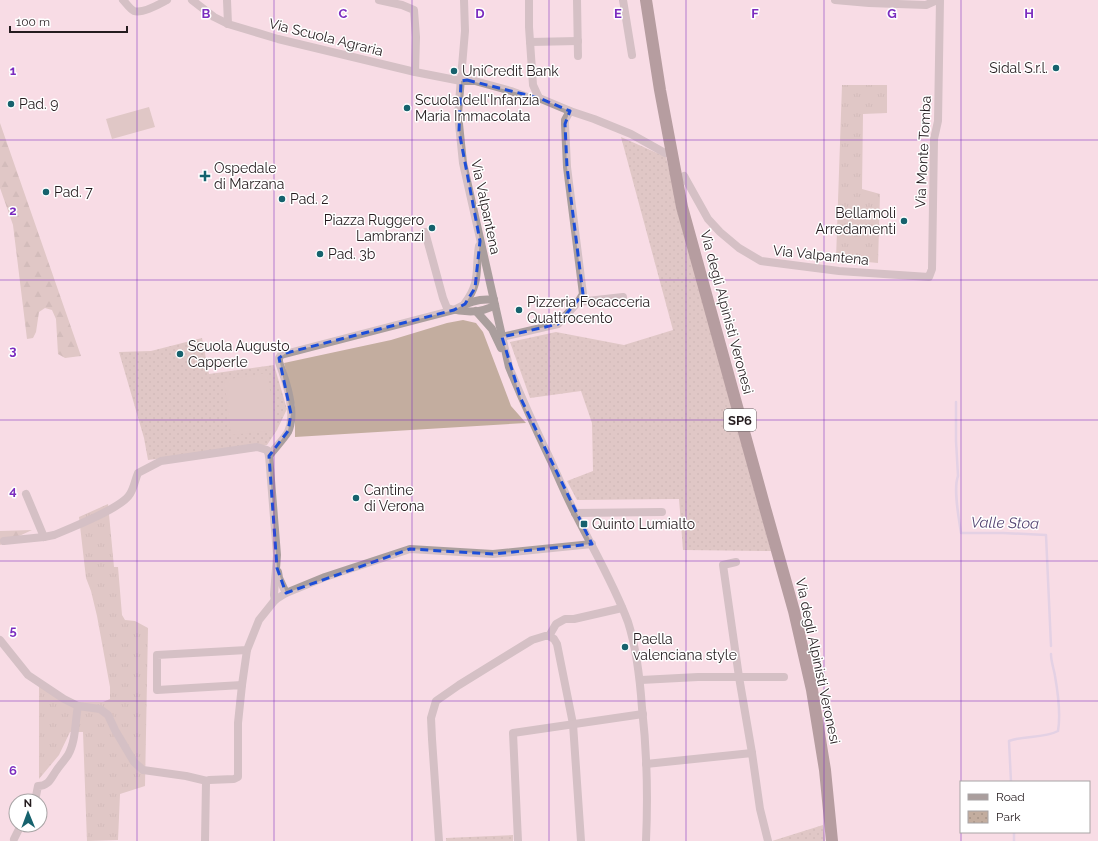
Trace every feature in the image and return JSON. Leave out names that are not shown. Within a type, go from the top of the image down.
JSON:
[{"type":"highway","name":"Via degli Alpinisti Veronesi","points":[[646,0],[660,90],[682,207],[798,626],[812,690],[825,770],[832,841]]},
{"type":"street","points":[[123,0],[133,11],[138,12],[151,9],[167,0]]},
{"type":"street","name":"Via Scuola Agraria","points":[[192,0],[214,17],[228,24],[278,40],[415,72],[462,81]]},
{"type":"street","points":[[227,0],[228,24]]},
{"type":"street","points":[[379,0],[402,5],[414,10],[416,37],[415,72]]},
{"type":"street","name":"Via Valpantena","points":[[464,0],[465,31],[462,81],[458,114],[462,163],[509,367],[521,399],[575,513],[592,544],[628,622],[641,680],[646,764],[646,841]]},
{"type":"street","points":[[529,0],[533,85],[539,98]]},
{"type":"street","points":[[577,0],[578,56]]},
{"type":"street","points":[[623,0],[632,55]]},
{"type":"street","points":[[835,0],[926,5],[938,0]]},
{"type":"street","name":"Via Monte Tomba","points":[[901,276],[929,276],[932,269],[934,139],[938,122],[938,0]]},
{"type":"street","points":[[530,42],[578,41]]},
{"type":"street","points":[[462,81],[475,81],[512,91],[530,98],[539,98],[631,134],[665,153]]},
{"type":"street","points":[[502,337],[558,324],[578,302],[583,294],[567,167],[565,120],[570,111]]},
{"type":"street","name":"Via Valpantena","points":[[684,176],[708,219],[720,232],[739,248],[761,261],[839,271],[901,276]]},
{"type":"street","points":[[269,456],[288,431],[291,414],[290,399],[279,362],[281,355],[454,310],[465,304],[482,299],[494,303],[490,308],[476,311],[454,310],[447,308],[425,232]]},
{"type":"street","points":[[465,304],[473,292],[477,280],[477,257],[480,241]]},
{"type":"street","points":[[578,302],[623,297]]},
{"type":"street","points":[[476,311],[492,329],[509,367]]},
{"type":"street","points":[[4,541],[44,537],[72,527],[112,509],[125,501],[131,493],[138,473],[161,461],[257,447],[267,450],[269,456],[277,555],[274,590],[275,600]]},
{"type":"street","points":[[26,494],[44,537]]},
{"type":"street","points":[[575,513],[662,512]]},
{"type":"street","points":[[0,640],[28,675],[64,699],[78,706],[100,709],[108,715],[134,762],[143,770],[186,776],[207,781],[234,780],[237,778],[238,723],[247,650],[259,620],[275,600],[286,593],[325,577],[410,549],[493,554],[592,544]]},
{"type":"street","points":[[736,562],[724,565],[739,677],[760,809],[768,841]]},
{"type":"street","points":[[277,568],[279,578],[286,593]]},
{"type":"street","points":[[549,636],[556,624],[565,619],[574,619],[622,608]]},
{"type":"street","points":[[439,841],[431,718],[436,701],[532,640],[545,636],[549,636],[556,644],[573,724],[581,841]]},
{"type":"street","points":[[242,685],[157,690],[157,656],[247,650]]},
{"type":"street","points":[[641,680],[692,677],[784,677]]},
{"type":"street","points":[[37,793],[38,786],[43,786],[49,783],[68,754],[74,738],[78,706]]},
{"type":"street","points":[[518,841],[513,733],[643,714]]},
{"type":"street","points":[[646,764],[752,753]]},
{"type":"street","points":[[205,841],[207,781]]},
{"type":"street","points":[[14,839],[17,833]]},
{"type":"highlighted area","points":[[467,80],[539,98],[570,111],[565,124],[567,167],[583,294],[558,324],[502,337],[521,399],[592,544],[493,554],[410,549],[286,593],[277,568],[269,456],[288,431],[291,414],[279,358],[286,353],[454,310],[465,304],[475,288],[480,241],[459,131],[461,81]]},
{"type":"green space","points":[[842,85],[887,85],[887,113],[863,114],[862,189],[880,194],[878,263],[836,259]]},
{"type":"green space","points":[[149,107],[155,127],[112,139],[106,119]]},
{"type":"green space","points":[[0,123],[81,356],[65,358],[58,354],[56,319],[52,310],[45,308],[39,312],[36,332],[33,338],[27,339],[13,225],[0,188]]},
{"type":"green space","points":[[621,137],[666,157],[700,291],[771,551],[683,550],[679,499],[577,500],[567,481],[593,471],[592,423],[581,391],[530,398],[510,342],[556,332],[624,345],[673,330]]},
{"type":"green space","points":[[463,320],[476,323],[483,332],[511,406],[526,423],[295,437],[295,407],[284,363],[391,340],[447,323]]},
{"type":"green space","points":[[202,338],[209,374],[274,365],[287,409],[277,430],[267,445],[148,460],[144,438],[119,352],[151,351]]},
{"type":"green space","points":[[267,373],[277,430],[231,435],[224,380]]},
{"type":"green space","points":[[108,504],[114,567],[118,567],[122,615],[125,620],[135,621],[148,628],[145,786],[120,794],[118,840],[87,841],[83,732],[70,732],[59,755],[39,779],[39,685],[73,702],[103,702],[110,699],[110,687],[97,616],[86,578],[79,517]]},
{"type":"green space","points":[[32,530],[0,545],[0,531]]},
{"type":"green space","points":[[823,825],[825,841],[772,841]]},
{"type":"green space","points":[[513,835],[513,841],[446,841],[446,838]]},
{"type":"waterway","name":"Valle Stoa","points":[[956,402],[958,476],[956,496],[961,533],[1046,535],[1051,646]]},
{"type":"waterway","name":"Valle Stoa","points":[[1011,781],[1009,741],[1046,735],[1058,731],[1059,704],[1051,654]]},
{"type":"waterway","name":"Valle Stoa","points":[[1014,833],[1014,841]]},
{"type":"place","name":"Sidal S.r.l.","points":[[1056,68]]},
{"type":"place","name":"UniCredit Bank","points":[[454,71]]},
{"type":"place","name":"Pad. 9","points":[[11,104]]},
{"type":"place","name":"Scuola dell'Infanzia Maria Immacolata","points":[[407,108]]},
{"type":"place","name":"Ospedale di Marzana","points":[[205,176]]},
{"type":"place","name":"Pad. 7","points":[[46,192]]},
{"type":"place","name":"Pad. 2","points":[[282,199]]},
{"type":"place","name":"Bellamoli Arredamenti","points":[[904,221]]},
{"type":"place","name":"Piazza Ruggero Lambranzi","points":[[432,228]]},
{"type":"place","name":"Pad. 3b","points":[[320,254]]},
{"type":"place","name":"Pizzeria Focacceria Quattrocento","points":[[519,310]]},
{"type":"place","name":"Scuola Augusto Capperle","points":[[180,354]]},
{"type":"place","name":"Cantine di Verona","points":[[356,498]]},
{"type":"place","name":"Quinto Lumialto","points":[[584,524]]},
{"type":"place","name":"Paella valenciana style","points":[[625,647]]}]
